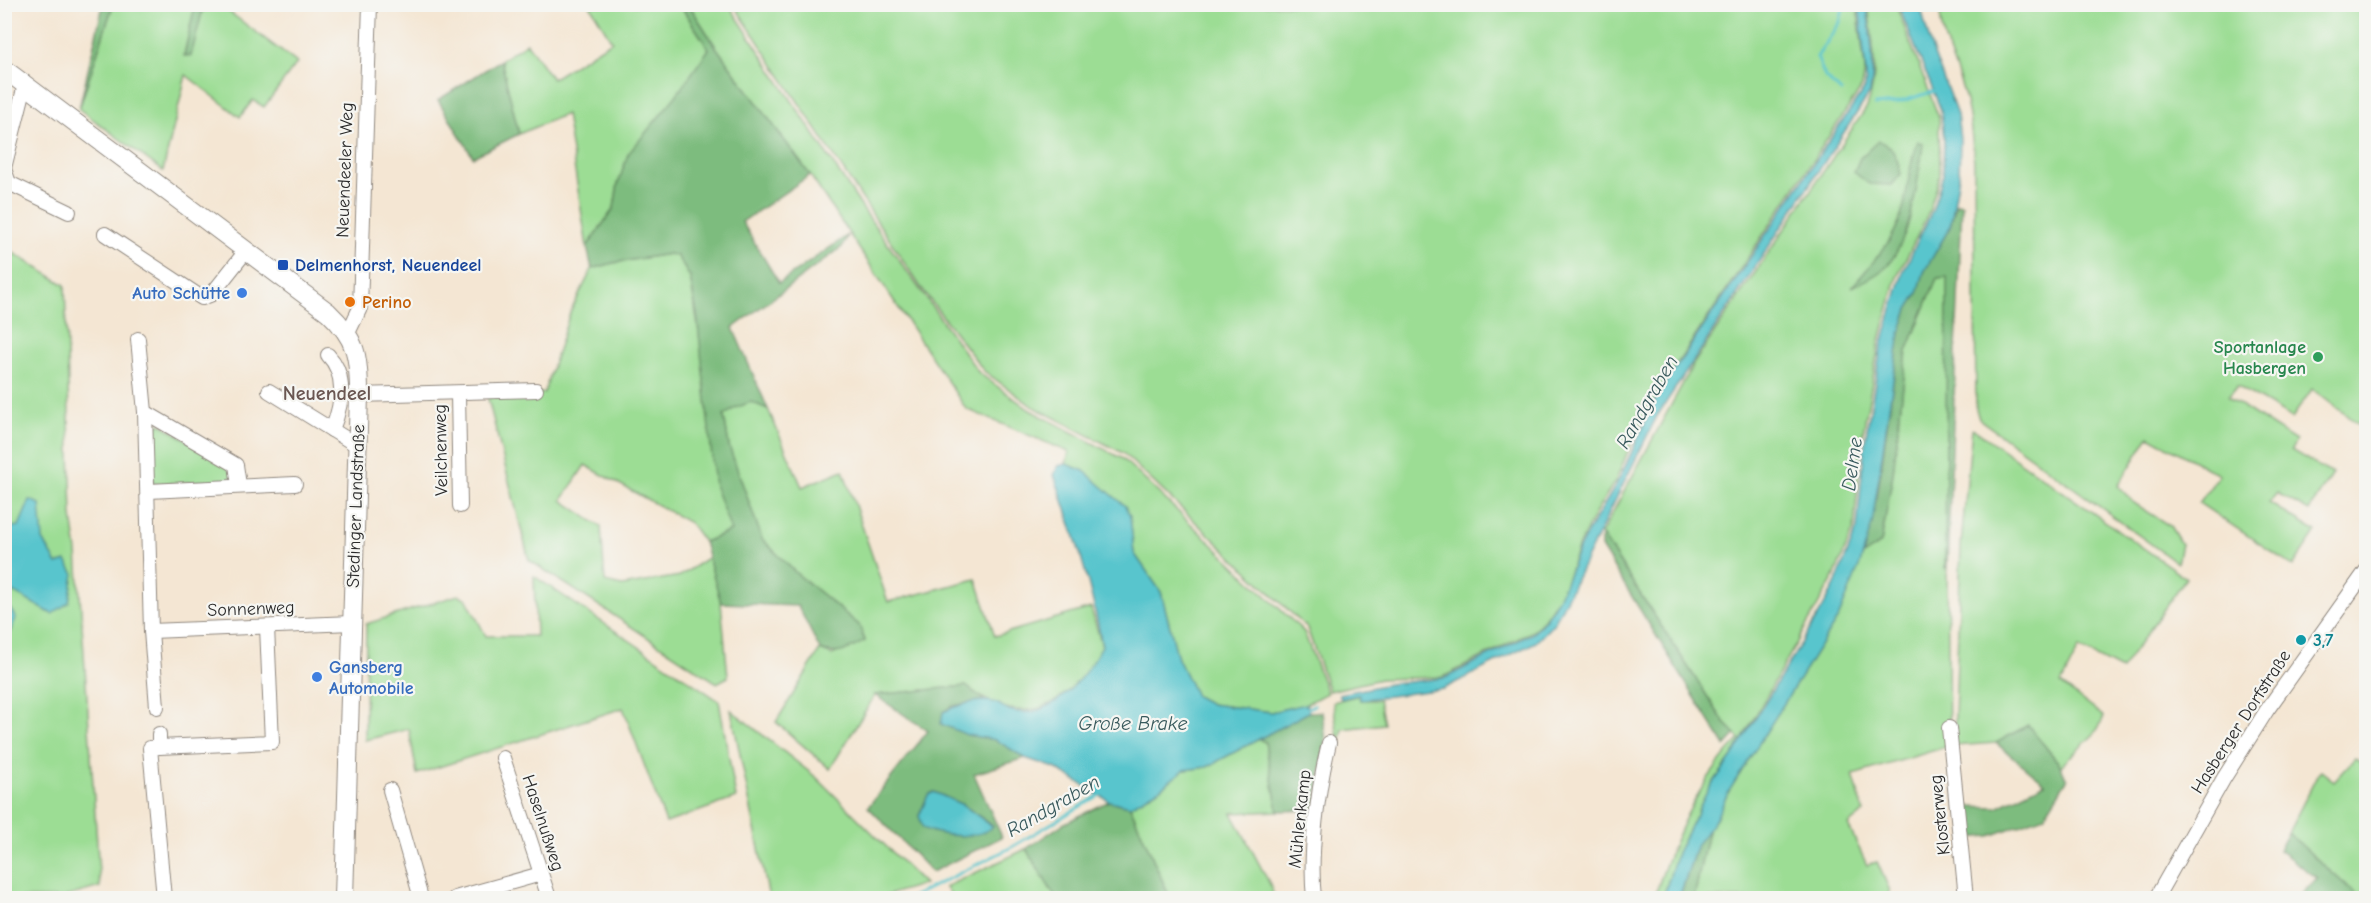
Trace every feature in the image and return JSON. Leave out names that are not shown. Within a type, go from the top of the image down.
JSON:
[{"type":"main road","name":"Stedinger Landstraße","points":[[4,69],[328,312],[348,333],[358,360],[359,395],[344,898]]},
{"type":"street","name":"Neuendeeler Weg","points":[[348,333],[360,308],[370,4]]},
{"type":"street","points":[[25,84],[4,169],[9,183],[69,212]]},
{"type":"street","points":[[105,234],[202,298],[212,294],[246,251]]},
{"type":"street","points":[[138,339],[145,411],[149,491],[151,631],[157,707]]},
{"type":"street","points":[[328,355],[339,367],[341,381],[340,409],[332,430]]},
{"type":"street","points":[[359,395],[536,390]]},
{"type":"street","points":[[268,391],[358,446]]},
{"type":"street","name":"Veilchenweg","points":[[458,393],[460,506]]},
{"type":"street","points":[[145,411],[236,465],[239,485]]},
{"type":"street","points":[[149,491],[295,484]]},
{"type":"street","name":"Hasberger Dorfstraße","points":[[2156,898],[2224,778],[2267,710],[2367,571]]},
{"type":"street","name":"Sonnenweg","points":[[151,631],[352,624]]},
{"type":"street","points":[[164,898],[150,748],[159,741],[272,742],[267,627]]},
{"type":"street","name":"Klosterweg","points":[[1949,728],[1966,898]]},
{"type":"street","name":"Mühlenkamp","points":[[1314,898],[1311,878],[1323,768],[1329,743]]},
{"type":"street","name":"Haselnußweg","points":[[503,758],[549,898]]},
{"type":"street","points":[[390,790],[421,898]]},
{"type":"street","points":[[455,898],[541,874]]},
{"type":"green space","points":[[103,5],[113,5],[79,109]]},
{"type":"green space","points":[[113,5],[195,5],[184,55],[204,5],[220,5],[297,63],[264,107],[253,100],[240,117],[186,75],[163,171],[79,109]]},
{"type":"green space","points":[[195,5],[204,5],[191,56],[184,56]]},
{"type":"green space","points":[[590,5],[680,5],[709,49],[618,184],[614,208],[587,247],[566,114],[519,134],[501,60],[527,43],[552,79],[612,41]]},
{"type":"green space","points":[[680,5],[689,5],[716,47],[810,175],[742,222],[779,283],[848,235],[842,247],[733,328],[768,409],[751,402],[735,408],[724,416],[729,446],[762,539],[796,573],[859,625],[865,641],[843,652],[832,653],[820,650],[798,606],[721,603],[704,542],[731,531],[715,487],[697,314],[690,277],[677,256],[669,254],[613,263],[592,269],[587,247],[614,208],[618,184],[628,154],[675,97],[709,49]]},
{"type":"green space","points":[[689,5],[729,5],[863,209],[979,373],[1030,410],[1123,459],[1304,632],[1327,693],[1306,704],[1271,712],[1211,704],[1196,696],[1178,659],[1161,592],[1134,553],[1130,516],[1084,471],[1066,464],[1069,452],[966,409],[810,175],[716,47]]},
{"type":"green space","points":[[734,5],[1857,5],[1865,70],[1862,87],[1662,386],[1638,427],[1616,480],[1579,545],[1561,594],[1542,622],[1533,631],[1443,677],[1381,679],[1329,691],[1307,628],[1123,453],[1032,406],[984,371],[922,289]]},
{"type":"green space","points":[[1868,5],[1896,5],[1939,118],[1940,175],[1929,212],[1897,277],[1879,344],[1862,438],[1854,528],[1834,577],[1732,757],[1708,790],[1677,853],[1663,898],[1654,898],[1669,855],[1698,794],[1724,756],[1740,739],[1724,722],[1601,534],[1694,363],[1867,107],[1874,69]]},
{"type":"green space","points":[[1940,5],[2366,5],[2366,430],[2312,389],[2292,418],[2237,386],[2228,397],[2296,441],[2291,450],[2332,474],[2309,511],[2277,493],[2269,503],[2316,532],[2293,566],[2199,503],[2219,475],[2149,436],[2118,486],[2134,503],[2170,526],[2181,544],[2177,563],[1979,419],[1976,409],[1974,162],[1969,113],[1944,36]]},
{"type":"green space","points":[[501,60],[519,134],[473,157],[438,100]]},
{"type":"green space","points":[[1878,141],[1892,150],[1898,163],[1901,174],[1892,185],[1869,184],[1854,172],[1860,158]]},
{"type":"green space","points":[[1918,141],[1923,144],[1915,194],[1900,247],[1881,271],[1852,287],[1883,249],[1901,218]]},
{"type":"green space","points":[[1956,203],[1962,204],[1947,567],[1945,568],[1947,277],[1937,278],[1907,351],[1893,473],[1881,543],[1863,555],[1878,491],[1900,333],[1908,309],[1918,293],[1924,272],[1950,227]]},
{"type":"green space","points":[[4,247],[65,285],[72,516],[77,552],[100,887],[61,898],[5,898]]},
{"type":"green space","points":[[669,254],[677,256],[690,277],[731,531],[704,542],[690,523],[585,465],[562,500],[601,527],[605,582],[622,586],[680,576],[709,557],[721,603],[728,677],[717,683],[529,560],[487,395],[544,393],[570,313],[592,269],[613,263]]},
{"type":"green space","points":[[1948,277],[1945,567],[1947,567],[1949,746],[1853,775],[1864,812],[1848,825],[1867,865],[1877,862],[1890,891],[1885,898],[1694,898],[1709,826],[1714,822],[1729,791],[1839,616],[1863,555],[1881,543],[1893,473],[1907,351],[1937,278]]},
{"type":"green space","points":[[751,402],[768,409],[802,487],[843,470],[888,602],[976,579],[995,636],[1091,608],[1102,646],[1075,684],[1060,698],[1044,707],[1027,710],[1008,708],[988,701],[966,686],[875,695],[830,769],[776,722],[820,650],[832,655],[865,640],[859,625],[796,573],[762,539],[729,446],[724,416],[735,407]]},
{"type":"green space","points":[[159,423],[233,468],[234,475],[229,480],[153,484],[151,430]]},
{"type":"green space","points":[[1972,428],[2186,578],[2121,670],[2079,648],[2061,684],[2104,717],[2096,732],[2061,766],[2028,725],[1996,743],[1954,746],[1961,545]]},
{"type":"green space","points":[[1601,534],[1724,722],[1736,734],[1725,746],[1601,547]]},
{"type":"green space","points":[[534,576],[719,701],[736,798],[666,823],[623,708],[417,774],[409,729],[365,740],[366,624],[458,595],[466,598],[486,636],[536,636]]},
{"type":"green space","points":[[966,686],[984,700],[953,706],[943,712],[967,735],[996,740],[1025,758],[974,774],[1002,837],[932,872],[868,807],[928,731],[875,695]],"holes":[[[934,792],[963,805],[993,826],[962,834],[933,832],[919,816],[928,795]]]},
{"type":"green space","points":[[1359,695],[1360,700],[1379,700],[1384,724],[1343,729],[1339,745],[1333,702]]},
{"type":"green space","points":[[731,710],[817,778],[924,884],[878,898],[769,898]]},
{"type":"green space","points":[[1309,712],[1322,712],[1326,741],[1315,810],[1278,811],[1265,742],[1259,739]]},
{"type":"green space","points":[[2028,725],[2061,766],[2067,780],[2044,816],[1990,836],[1966,838],[1964,806],[1997,807],[2045,783],[1996,743]]},
{"type":"green space","points":[[1259,739],[1265,742],[1278,811],[1232,813],[1272,888],[1273,898],[1170,898],[1130,806],[1158,790],[1184,770],[1207,767]]},
{"type":"green space","points":[[2355,758],[2366,767],[2366,898],[2360,898],[2288,833],[2318,774],[2321,771],[2334,781]]},
{"type":"green space","points":[[1109,801],[1130,806],[1170,898],[1056,898],[1026,849],[1063,824]]},
{"type":"green space","points":[[1709,826],[1694,898],[1680,898],[1697,844]]},
{"type":"green space","points":[[2288,833],[2360,898],[2298,898],[2317,878],[2279,850]]},
{"type":"green space","points":[[1026,849],[1056,898],[954,898],[945,887]]},
{"type":"water","points":[[1859,5],[1867,5],[1872,60],[1870,93],[1657,416],[1555,622],[1536,642],[1443,689],[1360,700],[1359,695],[1341,699],[1339,694],[1389,684],[1445,678],[1533,633],[1548,615],[1560,594],[1583,540],[1618,481],[1664,385],[1865,88],[1866,74]]},
{"type":"water","points":[[1898,5],[1920,5],[1931,46],[1957,115],[1960,139],[1959,176],[1950,227],[1924,272],[1918,293],[1908,309],[1900,333],[1872,524],[1859,567],[1839,616],[1729,791],[1714,822],[1697,844],[1679,898],[1663,898],[1677,853],[1708,790],[1732,757],[1821,611],[1835,585],[1857,528],[1865,441],[1881,347],[1903,272],[1933,209],[1943,175],[1944,140],[1941,110]]},
{"type":"water","name":"Große Brake","points":[[1066,464],[1084,471],[1125,506],[1130,516],[1134,553],[1161,592],[1178,659],[1196,696],[1211,704],[1271,712],[1306,704],[1309,712],[1207,767],[1184,770],[1158,790],[1130,806],[1109,801],[1055,768],[1025,758],[996,740],[967,735],[941,724],[943,712],[974,702],[993,702],[1009,710],[1024,712],[1039,710],[1052,704],[1076,683],[1102,646],[1082,559],[1054,475],[1058,466]]},
{"type":"water","points":[[30,500],[40,504],[43,540],[57,564],[66,561],[74,574],[69,602],[52,614],[13,592],[5,601],[5,528],[19,526]]},
{"type":"water","points":[[5,601],[16,618],[5,644]]},
{"type":"water","points":[[934,792],[963,805],[993,827],[978,834],[959,836],[923,828],[919,816],[928,795]]},
{"type":"waterway","points":[[1841,92],[1825,77],[1817,57],[1840,22],[1844,4]]},
{"type":"waterway","points":[[1875,105],[1896,103],[1935,91]]},
{"type":"waterway","name":"Randgraben","points":[[1306,709],[1314,705]]},
{"type":"waterway","name":"Randgraben","points":[[910,898],[1010,848],[1103,793]]},
{"type":"place","name":"Delmenhorst, Neuendeel","points":[[283,265]]},
{"type":"place","name":"Auto Schütte","points":[[242,293]]},
{"type":"place","name":"Perino","points":[[350,302]]},
{"type":"place","name":"Sportanlage Hasbergen","points":[[2318,357]]},
{"type":"place","name":"3,7","points":[[2301,640]]},
{"type":"place","name":"Gansberg Automobile","points":[[317,677]]},
{"type":"district","name":"Neuendeel","points":[[327,393]]},
{"type":"water label","name":"Delme","points":[[1852,464]]}]
